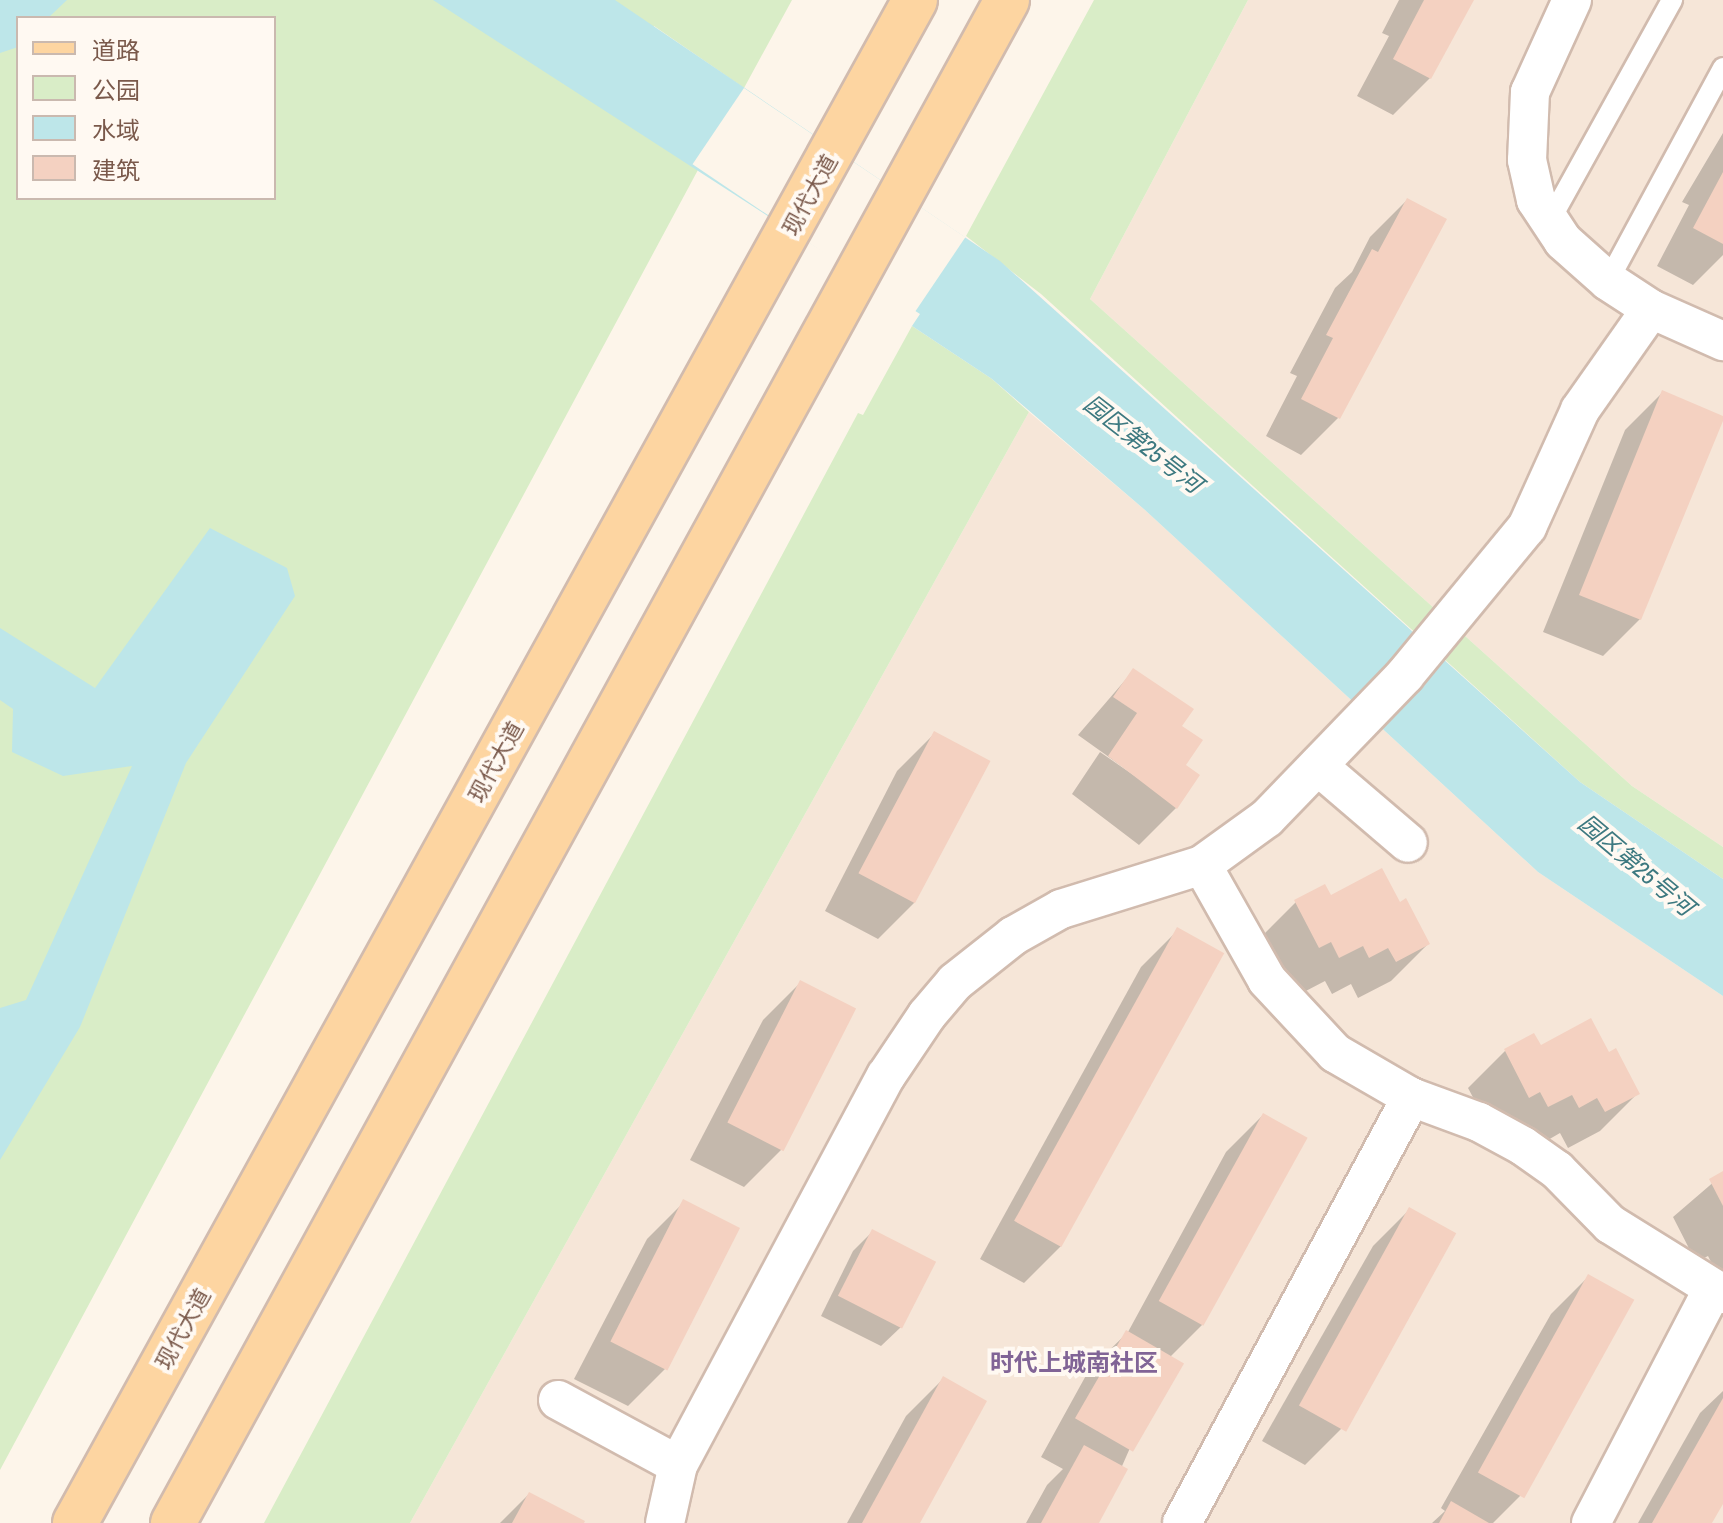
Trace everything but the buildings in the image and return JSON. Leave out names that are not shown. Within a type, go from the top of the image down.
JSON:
[{"type":"main road","name":"现代大道","points":[[75,1523],[836,149],[915,0]]},
{"type":"main road","points":[[173,1523],[904,194],[1007,0]]},
{"type":"street","points":[[1572,0],[1542,57],[1525,127],[1536,200],[1549,222],[1608,281],[1651,309],[1723,341]]},
{"type":"street","points":[[665,1523],[678,1465],[886,1076],[955,982],[989,952],[1061,909],[1202,865],[1243,840],[1351,732],[1459,610],[1527,527],[1575,418],[1651,309]]},
{"type":"street","points":[[1318,766],[1408,843]]},
{"type":"street","points":[[1202,865],[1244,948],[1295,1013],[1335,1053],[1411,1097],[1479,1122],[1523,1146],[1557,1170],[1610,1224],[1718,1291],[1591,1523]]},
{"type":"street","points":[[1182,1523],[1411,1097]]},
{"type":"street","points":[[558,1400],[678,1465]]},
{"type":"lane","points":[[1549,222],[1672,0]]},
{"type":"lane","points":[[1608,281],[1723,68]]},
{"type":"shaded area","points":[[1248,0],[1723,0],[1723,847],[1632,786],[1090,299]]},
{"type":"shaded area","points":[[1029,412],[1145,510],[1538,872],[1723,996],[1723,1523],[410,1523]]},
{"type":"green space","points":[[0,0],[792,0],[744,88],[654,26],[608,112],[699,168],[0,1470]]},
{"type":"green space","points":[[1094,0],[1248,0],[1090,299],[1632,786],[1723,847],[1723,879],[1580,782],[1041,294],[966,236]]},
{"type":"green space","points":[[912,326],[992,379],[1029,412],[410,1523],[264,1523],[858,413],[863,415]]},
{"type":"water","points":[[0,0],[67,0],[50,16],[16,16],[16,48],[0,53]]},
{"type":"water","name":"园区第25号河","points":[[433,0],[615,0],[1000,261],[1580,782],[1723,879],[1723,996],[1538,872],[1145,510],[992,379],[912,326],[920,314]]},
{"type":"water","points":[[210,528],[287,568],[295,596],[186,763],[80,1027],[0,1160],[0,1008],[26,1000],[132,766],[63,776],[12,752],[13,709],[0,700],[0,628],[95,688]]},
{"type":"pier","points":[[744,88],[965,237],[914,314],[693,164]]},
{"type":"district","name":"时代上城南社区","points":[[1074,1363]]}]
